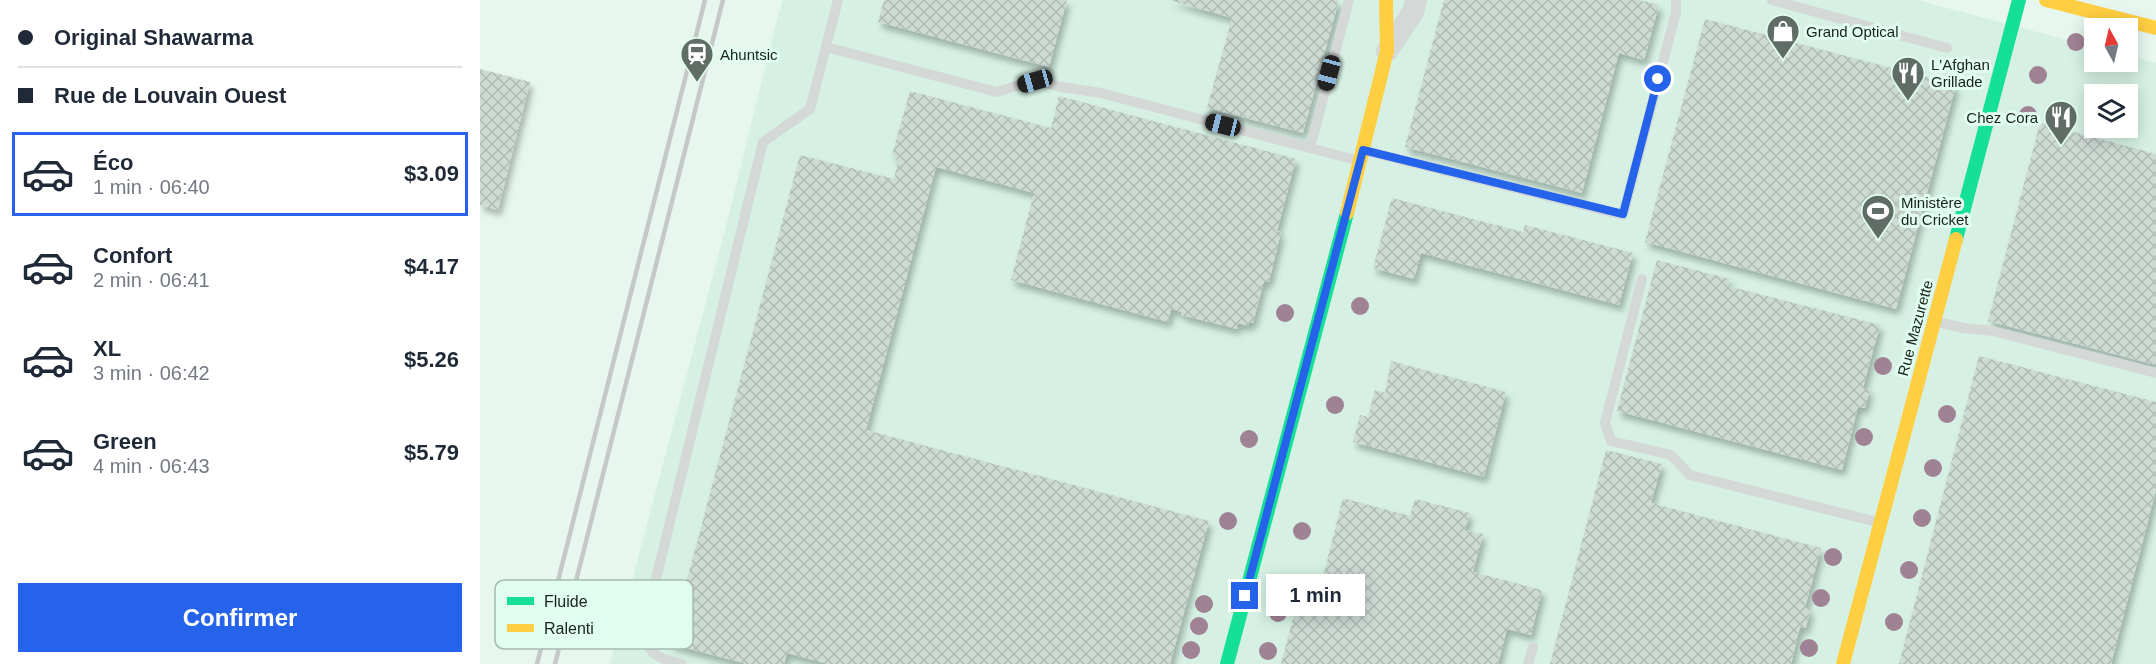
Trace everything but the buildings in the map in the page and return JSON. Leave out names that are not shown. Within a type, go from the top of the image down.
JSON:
[{"type":"street","points":[[1227,664],[1387,51],[1386,0]]},
{"type":"street","points":[[1387,51],[1413,12],[1416,0]]},
{"type":"street","name":"Rue Mazurette","points":[[1843,664],[2019,0]]},
{"type":"street","points":[[2046,0],[2156,28]]},
{"type":"lane","points":[[656,580],[763,142],[810,109],[838,0]]},
{"type":"lane","points":[[1310,147],[1349,0]]},
{"type":"lane","points":[[826,47],[997,92],[1035,81],[1101,93],[1310,147],[1361,155],[1623,214],[1676,12],[1676,0]]},
{"type":"lane","points":[[1772,0],[1947,48]]},
{"type":"lane","points":[[1642,279],[1605,423],[1611,441],[1671,455],[1690,475],[1880,523]]},
{"type":"lane","points":[[1934,321],[1993,332],[2156,373]]},
{"type":"lane","points":[[1528,664],[1533,647]]},
{"type":"lane","points":[[651,649],[658,658],[682,664]]},
{"type":"shaded area","points":[[783,0],[1917,0],[2084,44],[2084,72],[2138,72],[2138,59],[2156,63],[2156,664],[610,664],[614,649],[693,649],[693,580],[632,580]]},
{"type":"railway","points":[[558,580],[705,0]]},
{"type":"railway","points":[[576,580],[723,0]]},
{"type":"railway","points":[[537,664],[541,649]]},
{"type":"railway","points":[[555,664],[559,649]]},
{"type":"traffic: fast","points":[[1956,239],[2019,0]]},
{"type":"traffic: fast","points":[[1227,664],[1347,213]]},
{"type":"traffic: slow","points":[[1347,213],[1387,51],[1386,0]]},
{"type":"traffic: slow","points":[[2046,0],[2156,28]]},
{"type":"traffic: slow","points":[[1843,664],[1956,239]]},
{"type":"place","name":"Grand Optical","points":[[1783,60]]},
{"type":"place","name":"Ahuntsic","points":[[697,83]]},
{"type":"place","name":"L'Afghan Grillade","points":[[1908,102]]},
{"type":"place","name":"Chez Cora","points":[[2061,146]]},
{"type":"place","name":"Ministère du Cricket","points":[[1878,240]]},
{"type":"route","points":[[1245,596],[1363,150],[1623,214],[1658,79]]}]
